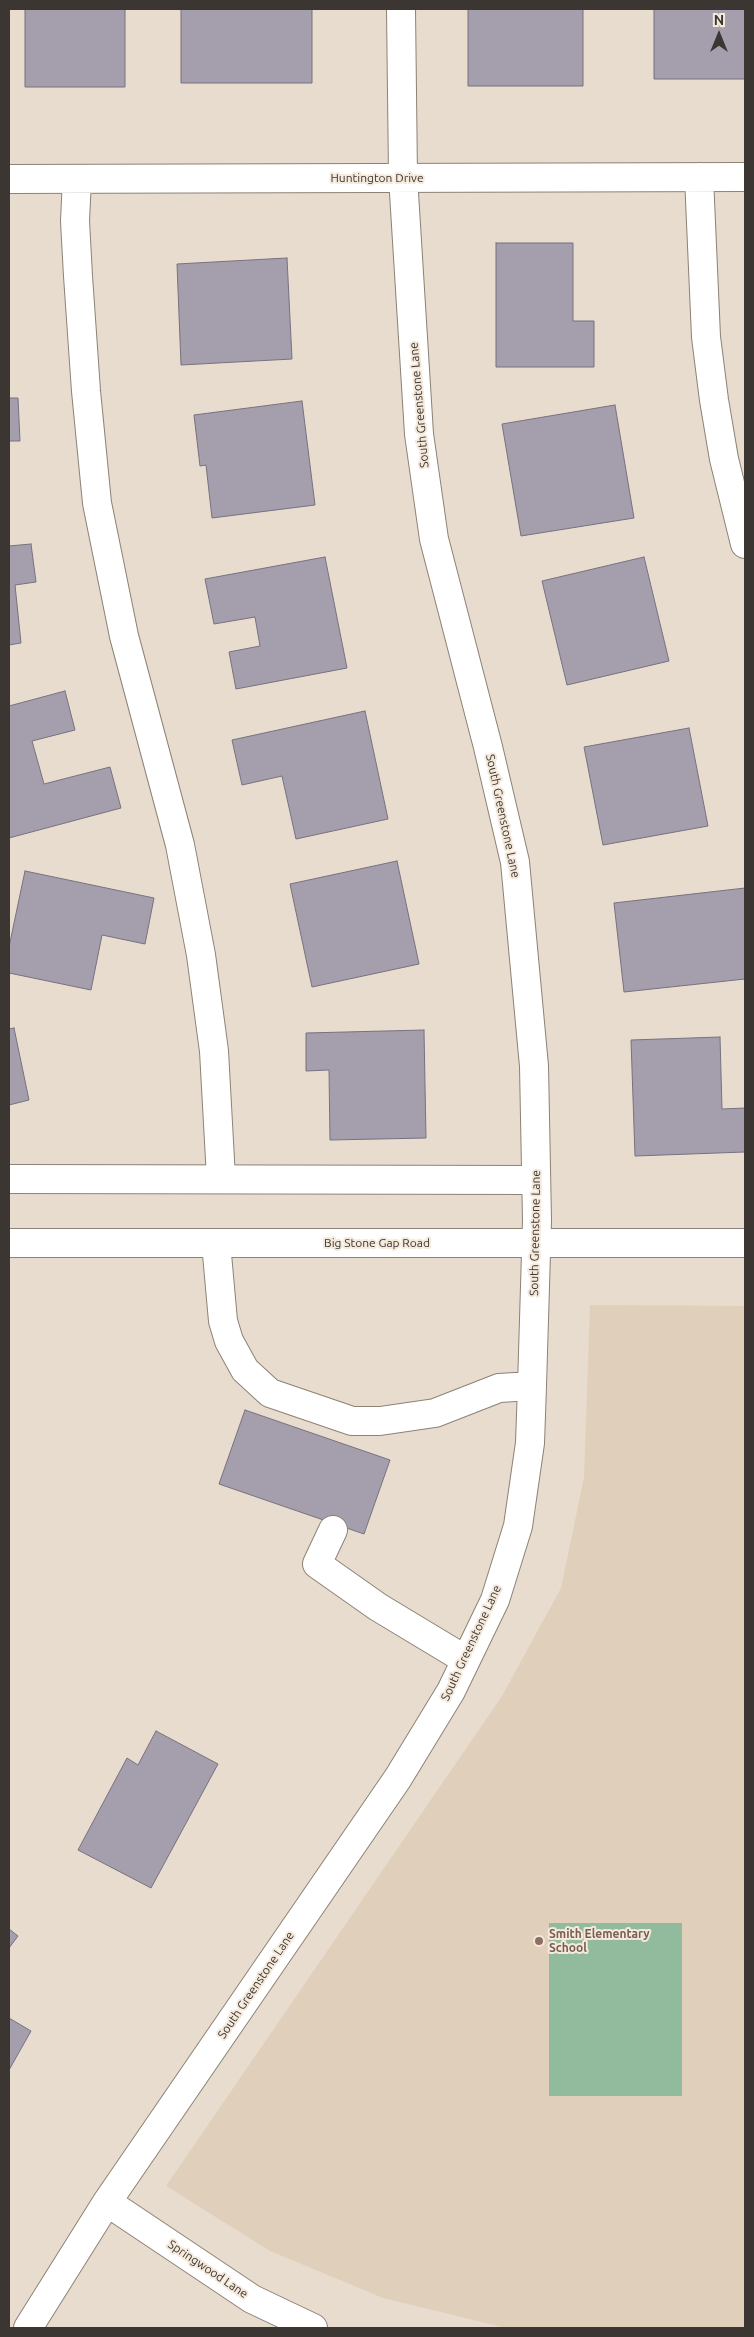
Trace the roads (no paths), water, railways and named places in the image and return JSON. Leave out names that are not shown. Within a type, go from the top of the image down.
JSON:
[{"type":"street","name":"South Greenstone Lane","points":[[28,2328],[107,2202],[398,1778],[451,1691],[466,1660],[494,1600],[518,1526],[530,1442],[536,1243],[534,1066],[527,966],[515,862],[488,747],[434,539],[419,434],[403,178],[401,9]]},
{"type":"street","points":[[699,178],[706,337],[710,373],[724,459],[745,544]]},
{"type":"street","name":"Huntington Drive","points":[[9,179],[745,178]]},
{"type":"street","points":[[77,179],[75,221],[78,276],[86,391],[97,503],[124,636],[180,845],[198,936],[214,1051],[221,1178]]},
{"type":"street","points":[[9,1179],[536,1180]]},
{"type":"street","name":"Big Stone Gap Road","points":[[9,1243],[745,1243]]},
{"type":"street","points":[[216,1243],[223,1321],[229,1340],[244,1370],[270,1393],[352,1421],[380,1421],[434,1413],[499,1388],[532,1386]]},
{"type":"street","points":[[333,1530],[317,1564],[378,1607],[466,1660]]},
{"type":"street","name":"Springwood Lane","points":[[107,2202],[252,2299],[313,2328]]},
{"type":"place","name":"Smith Elementary School","points":[[539,1941]]}]
